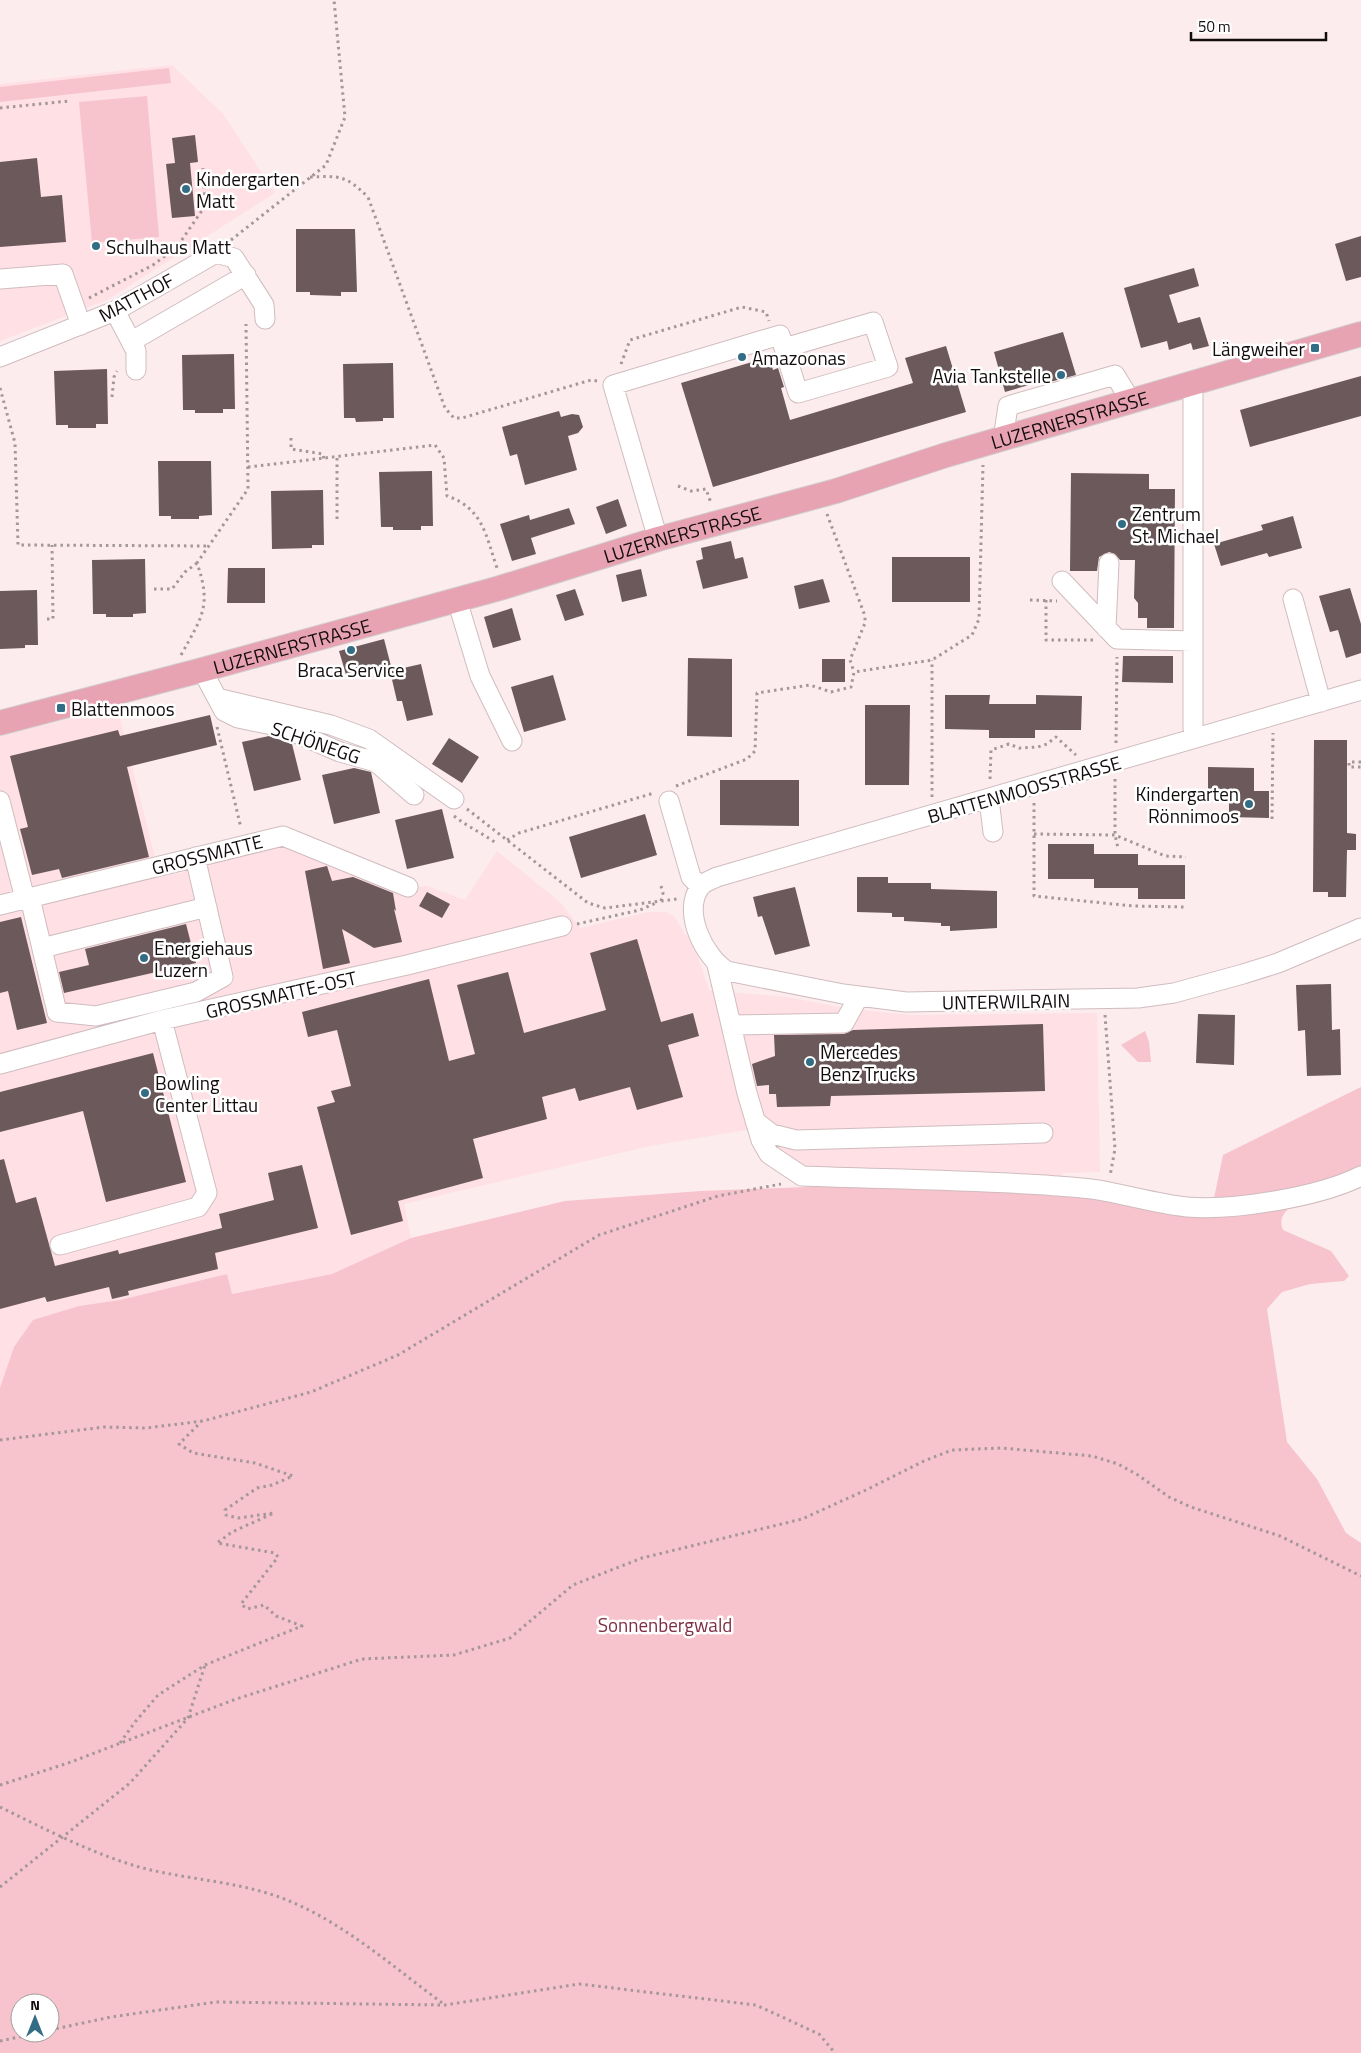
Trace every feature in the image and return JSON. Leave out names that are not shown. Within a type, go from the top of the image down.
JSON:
[{"type":"main road","name":"LUZERNERSTRASSE","points":[[0,724],[457,600],[658,539],[793,503],[1361,334]]},
{"type":"street","points":[[216,253],[234,258],[264,305],[265,319]]},
{"type":"street","name":"MATTHOF","points":[[0,357],[114,312],[216,253]]},
{"type":"street","points":[[0,279],[64,274],[73,306],[81,325]]},
{"type":"street","points":[[132,341],[251,283]]},
{"type":"street","points":[[114,312],[136,351],[136,370]]},
{"type":"street","points":[[658,539],[613,385],[780,335],[784,348],[798,393],[888,367],[873,322],[784,348]]},
{"type":"street","points":[[1193,384],[1193,728],[1196,738]]},
{"type":"street","points":[[1109,563],[1112,633]]},
{"type":"street","points":[[1062,581],[1112,633],[1193,641]]},
{"type":"street","points":[[1293,599],[1321,702]]},
{"type":"street","points":[[457,600],[480,676],[512,741]]},
{"type":"street","points":[[193,673],[220,704],[331,725],[370,739],[454,799]]},
{"type":"street","name":"BLATTENMOOSSTRASSE","points":[[698,892],[717,878],[934,815],[989,793],[1196,738],[1361,690]]},
{"type":"street","name":"SCHÖNEGG","points":[[220,704],[238,718],[282,727],[340,752],[376,762],[414,795]]},
{"type":"street","points":[[667,793],[691,877],[698,892],[694,916],[708,954],[717,965],[761,1140],[769,1154],[800,1176],[1028,1184],[1106,1191],[1173,1205],[1231,1206],[1320,1190],[1361,1176]]},
{"type":"street","points":[[989,793],[993,832]]},
{"type":"street","points":[[0,801],[42,948],[57,1012],[96,1016],[196,992],[223,977],[195,857]]},
{"type":"street","name":"GROSSMATTE","points":[[0,905],[283,836],[408,887]]},
{"type":"street","points":[[42,948],[207,907]]},
{"type":"street","name":"GROSSMATTE-OST","points":[[0,1064],[162,1020],[408,965],[568,925]]},
{"type":"street","name":"UNTERWILRAIN","points":[[717,965],[726,971],[751,977],[858,996],[936,1002],[1104,1000],[1174,993],[1243,974],[1278,963],[1361,928]]},
{"type":"street","points":[[731,1025],[844,1023],[858,996]]},
{"type":"street","points":[[60,1245],[198,1207],[207,1193],[162,1020]]},
{"type":"street","points":[[755,1121],[772,1134],[796,1140],[1043,1133]]},
{"type":"path","points":[[216,253],[326,165],[344,117],[334,0]]},
{"type":"path","points":[[0,108],[69,101]]},
{"type":"path","points":[[73,306],[152,265],[177,247],[203,209],[205,203],[203,168]]},
{"type":"path","points":[[310,177],[336,176],[351,180],[368,197],[445,408],[454,418],[462,418],[591,380],[613,385],[630,340],[742,307],[766,312],[770,324]]},
{"type":"path","points":[[154,589],[172,589],[185,572],[197,563],[248,489],[246,321]]},
{"type":"path","points":[[0,388],[15,443],[18,544],[208,546]]},
{"type":"path","points":[[291,438],[291,449],[323,454],[324,460]]},
{"type":"path","points":[[248,468],[435,445],[444,458],[447,496],[462,501],[479,517],[498,572]]},
{"type":"path","points":[[337,458],[337,521]]},
{"type":"path","points":[[854,672],[932,660],[972,635],[979,619],[984,468],[982,461]]},
{"type":"path","points":[[678,486],[691,491],[706,489],[711,503]]},
{"type":"path","points":[[507,840],[519,833],[667,793],[747,759],[755,751],[757,693],[810,685],[831,692],[850,687],[854,672],[850,660],[865,624],[866,616],[827,514]]},
{"type":"path","points":[[47,619],[54,619],[52,545]]},
{"type":"path","points":[[193,673],[180,658],[202,617],[205,587],[197,563]]},
{"type":"path","points":[[1046,600],[1046,640],[1098,640],[1112,633],[1116,750]]},
{"type":"path","points":[[932,660],[932,804],[934,815]]},
{"type":"path","points":[[220,704],[216,725],[245,845]]},
{"type":"path","points":[[1272,819],[1273,728]]},
{"type":"path","points":[[989,793],[991,750],[1009,744],[1026,749],[1047,744],[1056,737],[1080,758]]},
{"type":"path","points":[[1361,762],[1349,762],[1349,767],[1361,767]]},
{"type":"path","points":[[1115,774],[1115,835],[1118,848]]},
{"type":"path","points":[[1034,797],[1034,896],[1133,906],[1184,907]]},
{"type":"path","points":[[454,799],[588,903],[605,908],[661,901]]},
{"type":"path","points":[[1034,834],[1115,835],[1165,856],[1186,858]]},
{"type":"path","points":[[661,886],[663,893],[661,901]]},
{"type":"path","points":[[568,925],[640,910],[661,901]]},
{"type":"path","points":[[1104,1000],[1115,1150],[1106,1191]]},
{"type":"path","points":[[0,1440],[31,1434],[104,1427],[146,1428],[203,1421],[311,1392],[398,1355],[599,1235],[718,1196],[789,1182],[800,1176]]},
{"type":"path","points":[[120,1744],[134,1722],[158,1695],[205,1665],[302,1626],[276,1616],[264,1605],[247,1609],[241,1604],[278,1557],[275,1553],[217,1543],[232,1532],[274,1513],[238,1518],[226,1515],[226,1510],[257,1488],[272,1485],[293,1476],[256,1463],[193,1453],[179,1444],[203,1421]]},
{"type":"path","points":[[0,1785],[120,1744],[236,1699],[362,1659],[454,1655],[510,1638],[573,1585],[642,1558],[802,1519],[924,1461],[952,1450],[973,1448],[1057,1451],[1092,1456],[1118,1464],[1138,1475],[1169,1497],[1191,1507],[1280,1536],[1361,1576]]},
{"type":"path","points":[[0,1886],[130,1783],[188,1718],[205,1665]]},
{"type":"path","points":[[0,1806],[61,1838],[140,1867],[250,1888],[294,1903],[337,1926],[446,2005]]},
{"type":"path","points":[[60,2028],[111,2017],[216,2002],[446,2005],[580,1984],[756,2005],[819,2034],[835,2053]]},
{"type":"shaded area","name":"Schulhaus Matt","points":[[172,65],[223,114],[275,193],[107,300],[0,341],[0,84]]},
{"type":"shaded area","points":[[117,707],[160,877],[181,873],[206,863],[274,846],[308,851],[398,888],[427,886],[465,900],[497,851],[560,902],[580,928],[648,912],[666,912],[675,917],[684,933],[693,942],[709,990],[787,997],[850,1009],[911,1015],[1097,1013],[1100,1172],[1062,1173],[1060,1182],[811,1170],[780,1155],[746,1130],[650,1146],[404,1204],[411,1238],[332,1274],[232,1294],[227,1274],[120,1300],[79,1306],[0,1388],[0,736]]},
{"type":"green space","points":[[169,68],[171,83],[0,102],[0,87]]},
{"type":"green space","points":[[147,96],[159,237],[92,243],[79,102]]},
{"type":"green space","points":[[1145,1031],[1149,1042],[1151,1062],[1138,1062],[1121,1045]]},
{"type":"green space","points":[[1361,1087],[1361,1166],[1334,1182],[1213,1203],[1223,1155]]},
{"type":"green space","name":"Sonnenbergwald","points":[[882,1184],[1057,1191],[1147,1205],[1298,1200],[1282,1217],[1283,1230],[1331,1251],[1349,1276],[1344,1281],[1310,1284],[1282,1292],[1267,1309],[1287,1442],[1317,1479],[1346,1533],[1361,1543],[1361,2053],[0,2053],[0,1388],[14,1347],[33,1320],[79,1306],[120,1300],[227,1274],[232,1294],[332,1274],[411,1238],[565,1201],[701,1191]]},
{"type":"building","points":[[195,135],[198,162],[190,163],[195,216],[172,218],[166,164],[175,163],[172,138]]},
{"type":"building","points":[[37,158],[41,197],[62,195],[66,242],[0,247],[0,162]]},
{"type":"building","points":[[296,229],[355,229],[357,292],[341,292],[341,296],[310,295],[310,292],[296,292]]},
{"type":"building","points":[[1361,236],[1361,277],[1346,281],[1335,244]]},
{"type":"building","points":[[1194,268],[1199,286],[1169,295],[1178,323],[1200,317],[1209,346],[1193,350],[1191,343],[1169,350],[1167,341],[1141,348],[1124,288]]},
{"type":"building","points":[[1063,332],[1076,375],[1050,382],[1049,379],[1005,392],[994,352]]},
{"type":"building","points":[[946,346],[966,412],[713,487],[681,383],[769,357],[773,370],[778,368],[784,387],[781,388],[790,420],[913,383],[905,358]]},
{"type":"building","points":[[234,354],[235,409],[223,409],[223,413],[195,413],[195,410],[183,410],[182,355]]},
{"type":"building","points":[[393,363],[394,418],[383,418],[383,421],[356,422],[355,418],[344,418],[343,364]]},
{"type":"building","points":[[107,369],[108,424],[96,424],[96,428],[68,428],[68,425],[56,425],[54,371]]},
{"type":"building","points":[[1361,376],[1361,416],[1250,447],[1240,410]]},
{"type":"building","points":[[559,411],[561,417],[572,414],[579,415],[583,427],[578,433],[568,436],[577,470],[525,485],[517,454],[510,456],[502,427]]},
{"type":"building","points":[[158,461],[211,461],[212,515],[199,516],[199,519],[171,519],[171,516],[159,516]]},
{"type":"building","points":[[432,471],[433,526],[421,526],[421,530],[393,530],[393,527],[381,527],[379,472]]},
{"type":"building","name":"Zentrum St. Michael","points":[[1071,473],[1149,474],[1149,489],[1175,489],[1174,628],[1147,628],[1147,618],[1138,618],[1138,603],[1134,598],[1135,560],[1120,560],[1115,554],[1109,552],[1099,557],[1097,571],[1070,571]]},
{"type":"building","points":[[323,490],[324,545],[312,545],[312,548],[272,549],[271,491]]},
{"type":"building","points":[[618,499],[627,526],[606,534],[596,507]]},
{"type":"building","points":[[569,508],[575,524],[531,538],[536,554],[512,561],[500,524],[529,515],[530,520]]},
{"type":"building","points":[[1293,516],[1302,548],[1269,557],[1267,553],[1221,566],[1214,544],[1263,530],[1261,525]]},
{"type":"building","points":[[731,541],[735,559],[743,557],[748,578],[703,589],[696,561],[703,559],[701,548]]},
{"type":"building","points":[[892,557],[970,557],[970,602],[892,602]]},
{"type":"building","points":[[145,559],[146,613],[133,614],[133,617],[106,617],[106,614],[93,614],[92,560]]},
{"type":"building","points":[[228,568],[265,568],[265,603],[227,603]]},
{"type":"building","points":[[641,569],[647,596],[622,602],[616,575]]},
{"type":"building","points":[[823,579],[830,602],[799,609],[794,586]]},
{"type":"building","points":[[1350,588],[1361,624],[1361,653],[1346,658],[1338,630],[1330,632],[1319,596]]},
{"type":"building","points":[[575,589],[584,615],[565,621],[556,595]]},
{"type":"building","points":[[37,590],[38,645],[25,645],[25,648],[0,649],[0,591]]},
{"type":"building","points":[[512,608],[521,640],[493,648],[484,617]]},
{"type":"building","points":[[384,639],[391,666],[347,678],[339,651]]},
{"type":"building","points":[[1123,656],[1173,656],[1173,683],[1122,682]]},
{"type":"building","points":[[688,658],[732,659],[732,737],[687,736]]},
{"type":"building","points":[[822,659],[845,659],[845,682],[822,682]]},
{"type":"building","points":[[421,664],[433,715],[407,721],[402,701],[397,701],[390,671]]},
{"type":"building","points":[[553,675],[566,720],[524,732],[511,687]]},
{"type":"building","points":[[945,695],[990,695],[989,704],[1036,704],[1036,695],[1082,696],[1081,730],[1035,730],[1035,738],[989,738],[989,730],[945,729]]},
{"type":"building","points":[[865,705],[910,705],[909,785],[865,785]]},
{"type":"building","points":[[210,715],[217,745],[127,767],[149,857],[62,878],[59,869],[32,875],[20,829],[28,827],[10,756],[118,730],[120,736]]},
{"type":"building","points":[[269,736],[292,744],[301,780],[254,791],[242,742]]},
{"type":"building","points":[[449,738],[479,757],[462,783],[432,764]]},
{"type":"building","points":[[1314,740],[1347,740],[1347,833],[1356,834],[1356,850],[1347,850],[1346,897],[1328,897],[1328,892],[1313,892]]},
{"type":"building","name":"Kindergarten Rönnimoos","points":[[1208,767],[1254,768],[1254,791],[1269,791],[1269,818],[1229,817],[1229,791],[1208,791]]},
{"type":"building","points":[[354,768],[371,772],[380,813],[334,824],[322,775]]},
{"type":"building","points":[[720,780],[799,780],[799,826],[720,825]]},
{"type":"building","points":[[442,809],[454,858],[407,869],[395,820]]},
{"type":"building","points":[[645,814],[657,855],[581,878],[569,837]]},
{"type":"building","points":[[1048,844],[1094,844],[1094,854],[1138,854],[1138,865],[1185,865],[1185,899],[1138,899],[1138,888],[1094,888],[1094,879],[1048,879]]},
{"type":"building","points":[[327,866],[332,881],[353,877],[393,893],[396,911],[394,909],[402,942],[374,948],[342,929],[350,963],[323,969],[305,871]]},
{"type":"building","points":[[857,877],[888,877],[888,883],[931,883],[931,889],[997,891],[997,928],[950,931],[950,926],[941,926],[941,923],[904,921],[904,917],[892,917],[892,913],[857,912]]},
{"type":"building","points":[[795,887],[810,946],[775,955],[762,916],[758,917],[753,897]]},
{"type":"building","points":[[427,892],[450,904],[442,918],[419,906]]},
{"type":"building","points":[[21,917],[47,1023],[17,1030],[8,991],[0,993],[0,922]]},
{"type":"building","points":[[186,924],[196,963],[64,993],[59,972],[89,965],[85,949]]},
{"type":"building","points":[[637,939],[661,1022],[693,1013],[699,1036],[668,1045],[683,1097],[637,1110],[630,1087],[579,1101],[575,1088],[542,1097],[547,1119],[473,1139],[483,1178],[398,1201],[403,1221],[351,1235],[317,1107],[335,1102],[331,1091],[351,1086],[337,1030],[308,1037],[302,1012],[429,979],[449,1061],[475,1054],[457,985],[508,972],[524,1033],[606,1010],[590,953]]},
{"type":"building","points":[[1331,984],[1332,1030],[1340,1029],[1341,1075],[1307,1076],[1305,1030],[1298,1031],[1296,985]]},
{"type":"building","points":[[1198,1014],[1235,1015],[1234,1065],[1196,1063]]},
{"type":"building","points":[[1043,1024],[1045,1091],[831,1096],[830,1106],[777,1107],[776,1094],[769,1094],[769,1085],[757,1086],[752,1064],[775,1056],[774,1035],[844,1034],[853,1030]]},
{"type":"building","points":[[153,1053],[186,1182],[106,1202],[83,1111],[0,1132],[0,1092]]},
{"type":"building","points":[[4,1159],[16,1203],[36,1197],[55,1266],[118,1250],[119,1254],[222,1228],[219,1214],[274,1200],[268,1173],[302,1165],[318,1228],[215,1253],[218,1269],[128,1291],[129,1295],[112,1299],[109,1287],[47,1302],[45,1297],[0,1309],[0,1160]]},
{"type":"place","name":"Kindergarten Matt","points":[[186,189]]},
{"type":"place","name":"Schulhaus Matt","points":[[96,246]]},
{"type":"place","name":"Längweiher","points":[[1315,348]]},
{"type":"place","name":"Amazoonas","points":[[742,357]]},
{"type":"place","name":"Avia Tankstelle","points":[[1061,375]]},
{"type":"place","name":"Zentrum St. Michael","points":[[1122,524]]},
{"type":"place","name":"Braca Service","points":[[351,650]]},
{"type":"place","name":"Blattenmoos","points":[[61,708]]},
{"type":"place","name":"Kindergarten Rönnimoos","points":[[1249,804]]},
{"type":"place","name":"Energiehaus Luzern","points":[[144,958]]},
{"type":"place","name":"Mercedes Benz Trucks","points":[[810,1062]]},
{"type":"place","name":"Bowling Center Littau","points":[[145,1093]]}]
